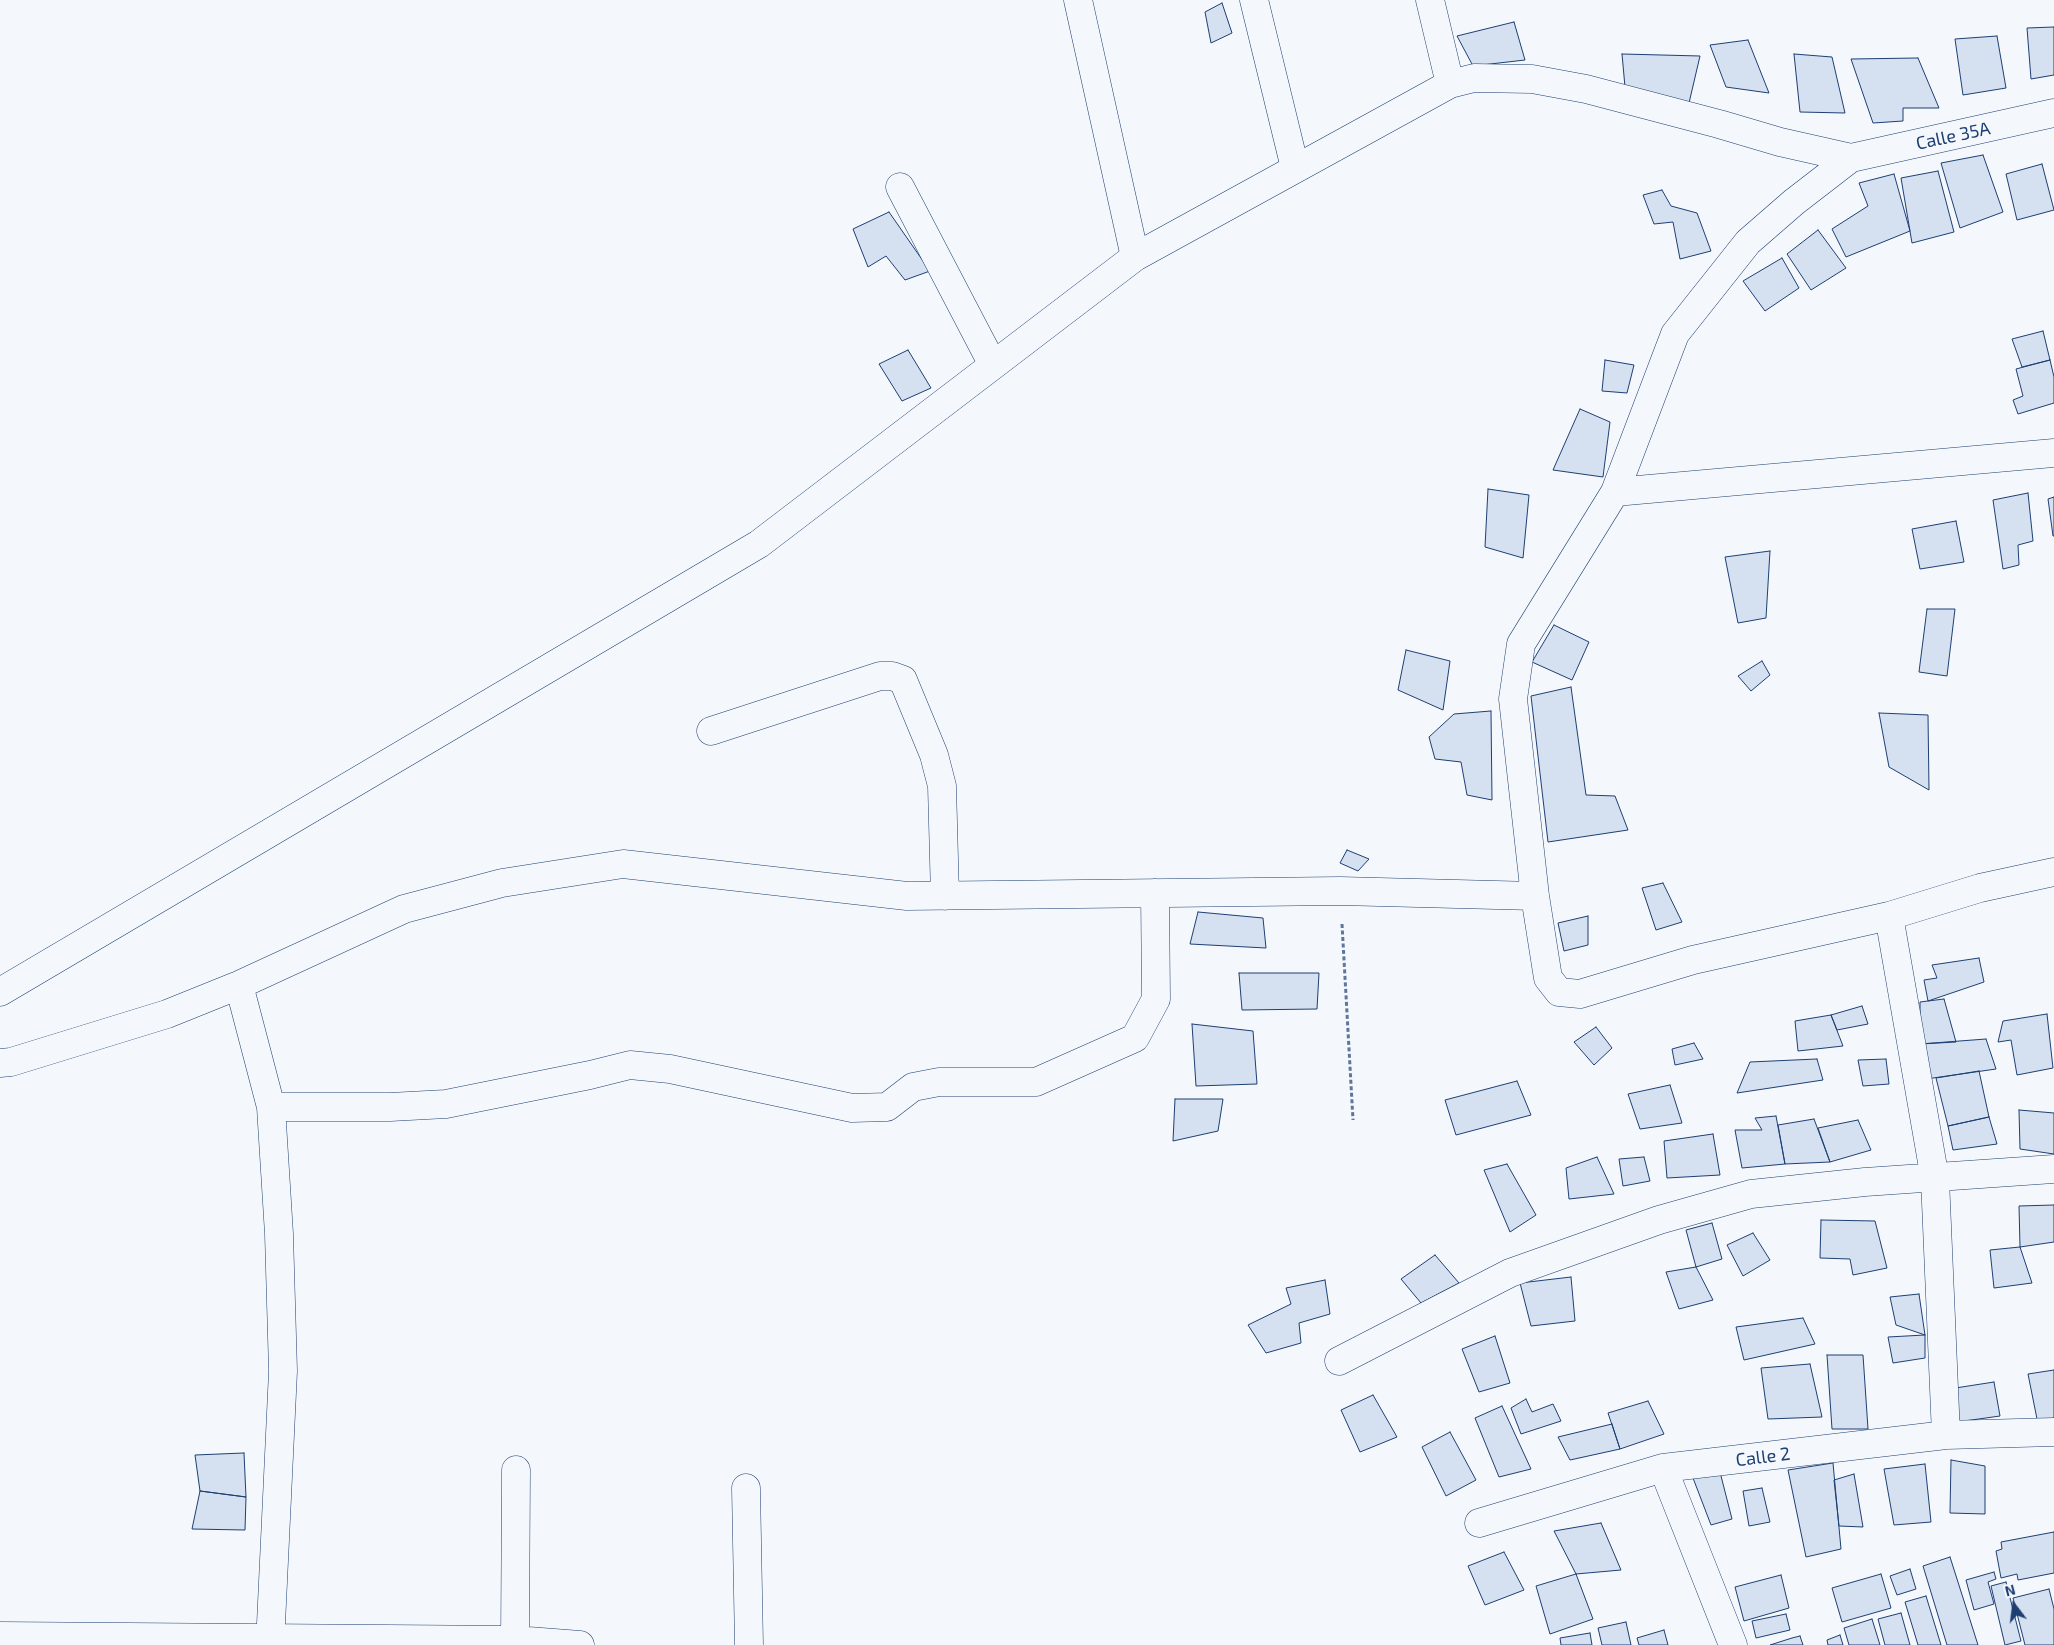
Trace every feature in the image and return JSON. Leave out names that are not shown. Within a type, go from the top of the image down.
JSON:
[{"type":"street","points":[[1078,0],[1135,257]]},
{"type":"street","points":[[1254,0],[1295,168]]},
{"type":"street","points":[[1430,0],[1450,84]]},
{"type":"street","points":[[0,992],[759,544],[1135,257],[1450,84],[1474,78],[1532,79],[1568,86],[1719,124],[1780,142],[1851,158]]},
{"type":"street","name":"Calle 35A","points":[[1851,158],[2054,113]]},
{"type":"street","points":[[1851,158],[1794,202],[1748,242],[1675,334],[1615,492],[1520,644],[1513,699],[1535,896],[1548,978],[1559,992],[1580,994],[1693,960],[1889,916],[1980,888],[2054,872]]},
{"type":"street","points":[[900,187],[993,365]]},
{"type":"street","points":[[1615,492],[2054,453]]},
{"type":"street","points":[[711,731],[880,676],[892,676],[903,680],[934,754],[942,786],[945,896]]},
{"type":"street","points":[[0,1063],[11,1062],[167,1014],[239,985],[404,909],[502,883],[623,864],[907,896],[1340,890],[1535,896]]},
{"type":"street","points":[[271,1107],[390,1107],[446,1104],[590,1076],[630,1065],[670,1069],[852,1108],[888,1107],[914,1087],[939,1082],[1036,1082],[1135,1038],[1156,1000],[1155,893]]},
{"type":"street","points":[[1889,916],[1935,1178],[1946,1435]]},
{"type":"street","points":[[239,985],[271,1107],[279,1234],[283,1371],[270,1641]]},
{"type":"street","points":[[1338,1361],[1510,1273],[1659,1220],[1751,1194],[1865,1182],[2054,1169]]},
{"type":"street","name":"Calle 2","points":[[1479,1523],[1664,1468],[1946,1435],[2054,1432]]},
{"type":"street","points":[[1664,1468],[1733,1645]]},
{"type":"street","points":[[515,1642],[516,1470]]},
{"type":"street","points":[[746,1488],[749,1645]]},
{"type":"street","points":[[0,1636],[66,1641],[515,1642],[580,1645]]},
{"type":"path","points":[[1340,890],[1353,1120]]},
{"type":"building","points":[[1222,3],[1232,33],[1211,43],[1205,12]]},
{"type":"building","points":[[1514,22],[1525,60],[1473,66],[1457,36]]},
{"type":"building","points":[[2054,27],[2054,75],[2031,79],[2027,28]]},
{"type":"building","points":[[1997,36],[2006,88],[1963,95],[1955,39]]},
{"type":"building","points":[[1748,40],[1769,93],[1726,87],[1710,45]]},
{"type":"building","points":[[1622,54],[1700,56],[1689,103],[1625,87]]},
{"type":"building","points":[[1794,54],[1832,57],[1845,113],[1800,112]]},
{"type":"building","points":[[1918,58],[1939,108],[1903,108],[1903,121],[1873,123],[1851,59]]},
{"type":"building","points":[[1983,155],[2003,212],[1960,228],[1941,163]]},
{"type":"building","points":[[2042,164],[2054,210],[2017,220],[2006,174]]},
{"type":"building","points":[[1938,171],[1954,232],[1912,243],[1901,178]]},
{"type":"building","points":[[1894,174],[1910,231],[1846,257],[1832,229],[1868,206],[1859,183]]},
{"type":"building","points":[[1662,190],[1671,206],[1697,213],[1711,251],[1680,259],[1673,222],[1654,224],[1643,195]]},
{"type":"building","points":[[889,212],[930,271],[905,280],[886,256],[868,267],[853,229]]},
{"type":"building","points":[[1818,230],[1846,268],[1811,290],[1787,254]]},
{"type":"building","points":[[1782,258],[1799,288],[1765,311],[1743,281]]},
{"type":"building","points":[[2043,331],[2050,360],[2022,367],[2012,339]]},
{"type":"building","points":[[908,350],[931,388],[902,401],[879,364]]},
{"type":"building","points":[[1605,360],[1634,365],[1627,393],[1602,391]]},
{"type":"building","points":[[2050,360],[2054,377],[2054,403],[2018,414],[2013,400],[2023,396],[2016,369]]},
{"type":"building","points":[[1580,409],[1610,422],[1603,477],[1553,470]]},
{"type":"building","points":[[1488,489],[1529,495],[1523,558],[1485,547]]},
{"type":"building","points":[[2028,493],[2033,541],[2018,545],[2019,565],[2003,569],[1993,500]]},
{"type":"building","points":[[2054,497],[2054,536],[2053,536],[2048,499]]},
{"type":"building","points":[[1956,521],[1964,562],[1920,569],[1912,529]]},
{"type":"building","points":[[1770,551],[1766,618],[1738,623],[1725,557]]},
{"type":"building","points":[[1927,609],[1955,609],[1947,676],[1919,672]]},
{"type":"building","points":[[1554,625],[1589,642],[1572,680],[1532,662]]},
{"type":"building","points":[[1406,650],[1450,661],[1443,710],[1398,690]]},
{"type":"building","points":[[1762,661],[1770,675],[1751,691],[1738,676]]},
{"type":"building","points":[[1571,687],[1586,795],[1615,796],[1628,830],[1548,842],[1531,696]]},
{"type":"building","points":[[1491,711],[1492,800],[1467,795],[1461,762],[1435,759],[1429,737],[1454,714]]},
{"type":"building","points":[[1879,713],[1928,715],[1929,790],[1889,767]]},
{"type":"building","points":[[1347,850],[1369,859],[1358,871],[1340,863]]},
{"type":"building","points":[[1663,883],[1682,922],[1656,930],[1642,888]]},
{"type":"building","points":[[1198,912],[1263,918],[1266,948],[1190,944]]},
{"type":"building","points":[[1588,916],[1588,945],[1564,951],[1558,923]]},
{"type":"building","points":[[1979,958],[1984,982],[1928,1001],[1924,980],[1937,978],[1932,965]]},
{"type":"building","points":[[1239,973],[1319,973],[1317,1009],[1242,1010]]},
{"type":"building","points":[[1944,999],[1956,1042],[1920,1044],[1920,1002]]},
{"type":"building","points":[[1862,1006],[1868,1024],[1837,1030],[1831,1015]]},
{"type":"building","points":[[2047,1014],[2053,1068],[2017,1075],[2011,1040],[1998,1042],[2003,1021]]},
{"type":"building","points":[[1831,1015],[1843,1046],[1798,1051],[1795,1021]]},
{"type":"building","points":[[1192,1024],[1253,1031],[1257,1084],[1196,1086]]},
{"type":"building","points":[[1596,1027],[1612,1048],[1594,1065],[1574,1042]]},
{"type":"building","points":[[1986,1039],[1996,1069],[1926,1079],[1920,1044]]},
{"type":"building","points":[[1694,1043],[1703,1059],[1675,1065],[1672,1049]]},
{"type":"building","points":[[1817,1059],[1823,1080],[1737,1093],[1750,1062]]},
{"type":"building","points":[[1886,1059],[1889,1084],[1863,1086],[1858,1060]]},
{"type":"building","points":[[1979,1071],[1989,1117],[1948,1126],[1936,1078]]},
{"type":"building","points":[[1517,1081],[1531,1115],[1456,1135],[1445,1100]]},
{"type":"building","points":[[1670,1085],[1682,1123],[1640,1129],[1628,1094]]},
{"type":"building","points":[[1175,1099],[1223,1099],[1218,1131],[1173,1141]]},
{"type":"building","points":[[2019,1110],[2054,1113],[2054,1154],[2020,1149]]},
{"type":"building","points":[[1776,1116],[1785,1164],[1742,1168],[1735,1130],[1762,1130],[1755,1118]]},
{"type":"building","points":[[1989,1117],[1997,1144],[1953,1150],[1948,1126]]},
{"type":"building","points":[[1814,1119],[1830,1162],[1785,1164],[1778,1125]]},
{"type":"building","points":[[1858,1120],[1871,1150],[1830,1162],[1818,1128]]},
{"type":"building","points":[[1713,1134],[1720,1175],[1667,1178],[1664,1141]]},
{"type":"building","points":[[1597,1157],[1614,1194],[1569,1199],[1566,1168]]},
{"type":"building","points":[[1644,1157],[1650,1181],[1623,1186],[1619,1159]]},
{"type":"building","points":[[1507,1164],[1536,1215],[1510,1232],[1484,1170]]},
{"type":"building","points":[[2054,1205],[2054,1242],[2020,1247],[2019,1206]]},
{"type":"building","points":[[1821,1220],[1875,1221],[1887,1268],[1853,1275],[1850,1259],[1820,1258]]},
{"type":"building","points":[[1712,1223],[1722,1259],[1696,1267],[1686,1230]]},
{"type":"building","points":[[1753,1233],[1770,1260],[1743,1276],[1727,1245]]},
{"type":"building","points":[[2020,1247],[2032,1283],[1994,1288],[1990,1250]]},
{"type":"building","points":[[1435,1255],[1459,1283],[1421,1303],[1401,1279]]},
{"type":"building","points":[[1696,1267],[1713,1300],[1679,1309],[1666,1272]]},
{"type":"building","points":[[1571,1277],[1575,1321],[1531,1326],[1520,1283]]},
{"type":"building","points":[[1325,1280],[1330,1314],[1299,1323],[1301,1343],[1266,1353],[1248,1325],[1291,1304],[1286,1288]]},
{"type":"building","points":[[1919,1294],[1925,1335],[1896,1325],[1890,1297]]},
{"type":"building","points":[[1803,1318],[1815,1344],[1744,1360],[1736,1327]]},
{"type":"building","points":[[1925,1335],[1925,1358],[1893,1363],[1888,1337]]},
{"type":"building","points":[[1495,1336],[1510,1383],[1479,1392],[1462,1349]]},
{"type":"building","points":[[1827,1355],[1863,1355],[1868,1429],[1832,1429]]},
{"type":"building","points":[[1810,1364],[1822,1417],[1768,1419],[1761,1368]]},
{"type":"building","points":[[2054,1370],[2054,1420],[2037,1419],[2028,1374]]},
{"type":"building","points":[[1994,1382],[2000,1416],[1950,1423],[1949,1389]]},
{"type":"building","points":[[1373,1395],[1397,1437],[1360,1452],[1341,1410]]},
{"type":"building","points":[[1526,1399],[1532,1412],[1553,1404],[1561,1421],[1521,1434],[1511,1408]]},
{"type":"building","points":[[1648,1401],[1664,1434],[1620,1449],[1608,1413]]},
{"type":"building","points":[[1502,1406],[1531,1469],[1499,1477],[1475,1418]]},
{"type":"building","points":[[1612,1424],[1620,1449],[1570,1460],[1558,1437]]},
{"type":"building","points":[[1450,1432],[1476,1480],[1446,1496],[1422,1447]]},
{"type":"building","points":[[244,1453],[246,1497],[200,1491],[195,1455]]},
{"type":"building","points":[[1951,1460],[1985,1466],[1985,1514],[1950,1513]]},
{"type":"building","points":[[1833,1463],[1841,1549],[1806,1557],[1788,1470]]},
{"type":"building","points":[[1925,1464],[1931,1522],[1894,1525],[1884,1469]]},
{"type":"building","points":[[1720,1472],[1732,1519],[1711,1525],[1693,1478]]},
{"type":"building","points":[[1854,1474],[1863,1527],[1839,1526],[1834,1480]]},
{"type":"building","points":[[1762,1488],[1770,1522],[1749,1526],[1743,1491]]},
{"type":"building","points":[[200,1491],[246,1497],[245,1530],[192,1529]]},
{"type":"building","points":[[1601,1523],[1621,1570],[1576,1574],[1554,1531]]},
{"type":"building","points":[[2054,1532],[2054,1573],[2018,1580],[2017,1574],[2001,1578],[1996,1551],[2002,1549],[2001,1542]]},
{"type":"building","points":[[1504,1552],[1524,1590],[1485,1605],[1468,1566]]},
{"type":"building","points":[[1950,1557],[1978,1645],[1947,1645],[1923,1566]]},
{"type":"building","points":[[1910,1569],[1916,1589],[1897,1595],[1890,1576]]},
{"type":"building","points":[[1994,1572],[1996,1579],[1988,1582],[1994,1604],[1974,1610],[1966,1580]]},
{"type":"building","points":[[1576,1574],[1593,1619],[1550,1634],[1536,1586]]},
{"type":"building","points":[[1881,1574],[1891,1608],[1842,1622],[1832,1588]]},
{"type":"building","points":[[1781,1575],[1789,1608],[1744,1621],[1735,1587]]},
{"type":"building","points":[[2006,1582],[2021,1641],[2005,1645],[1991,1586]]},
{"type":"building","points":[[2049,1589],[2054,1609],[2054,1645],[2025,1645],[2013,1598]]},
{"type":"building","points":[[1926,1596],[1941,1645],[1918,1645],[1905,1602]]},
{"type":"building","points":[[1901,1613],[1910,1645],[1885,1645],[1878,1619]]},
{"type":"building","points":[[1786,1614],[1790,1630],[1756,1638],[1752,1621]]},
{"type":"building","points":[[1872,1619],[1880,1645],[1849,1645],[1844,1628]]},
{"type":"building","points":[[1626,1622],[1631,1645],[1602,1645],[1598,1628]]},
{"type":"building","points":[[1664,1630],[1668,1645],[1639,1645],[1637,1638]]},
{"type":"building","points":[[1590,1633],[1592,1645],[1561,1645],[1560,1638]]},
{"type":"building","points":[[1840,1635],[1843,1645],[1828,1645],[1827,1640]]},
{"type":"building","points":[[1800,1636],[1803,1645],[1770,1645],[1792,1638]]}]
